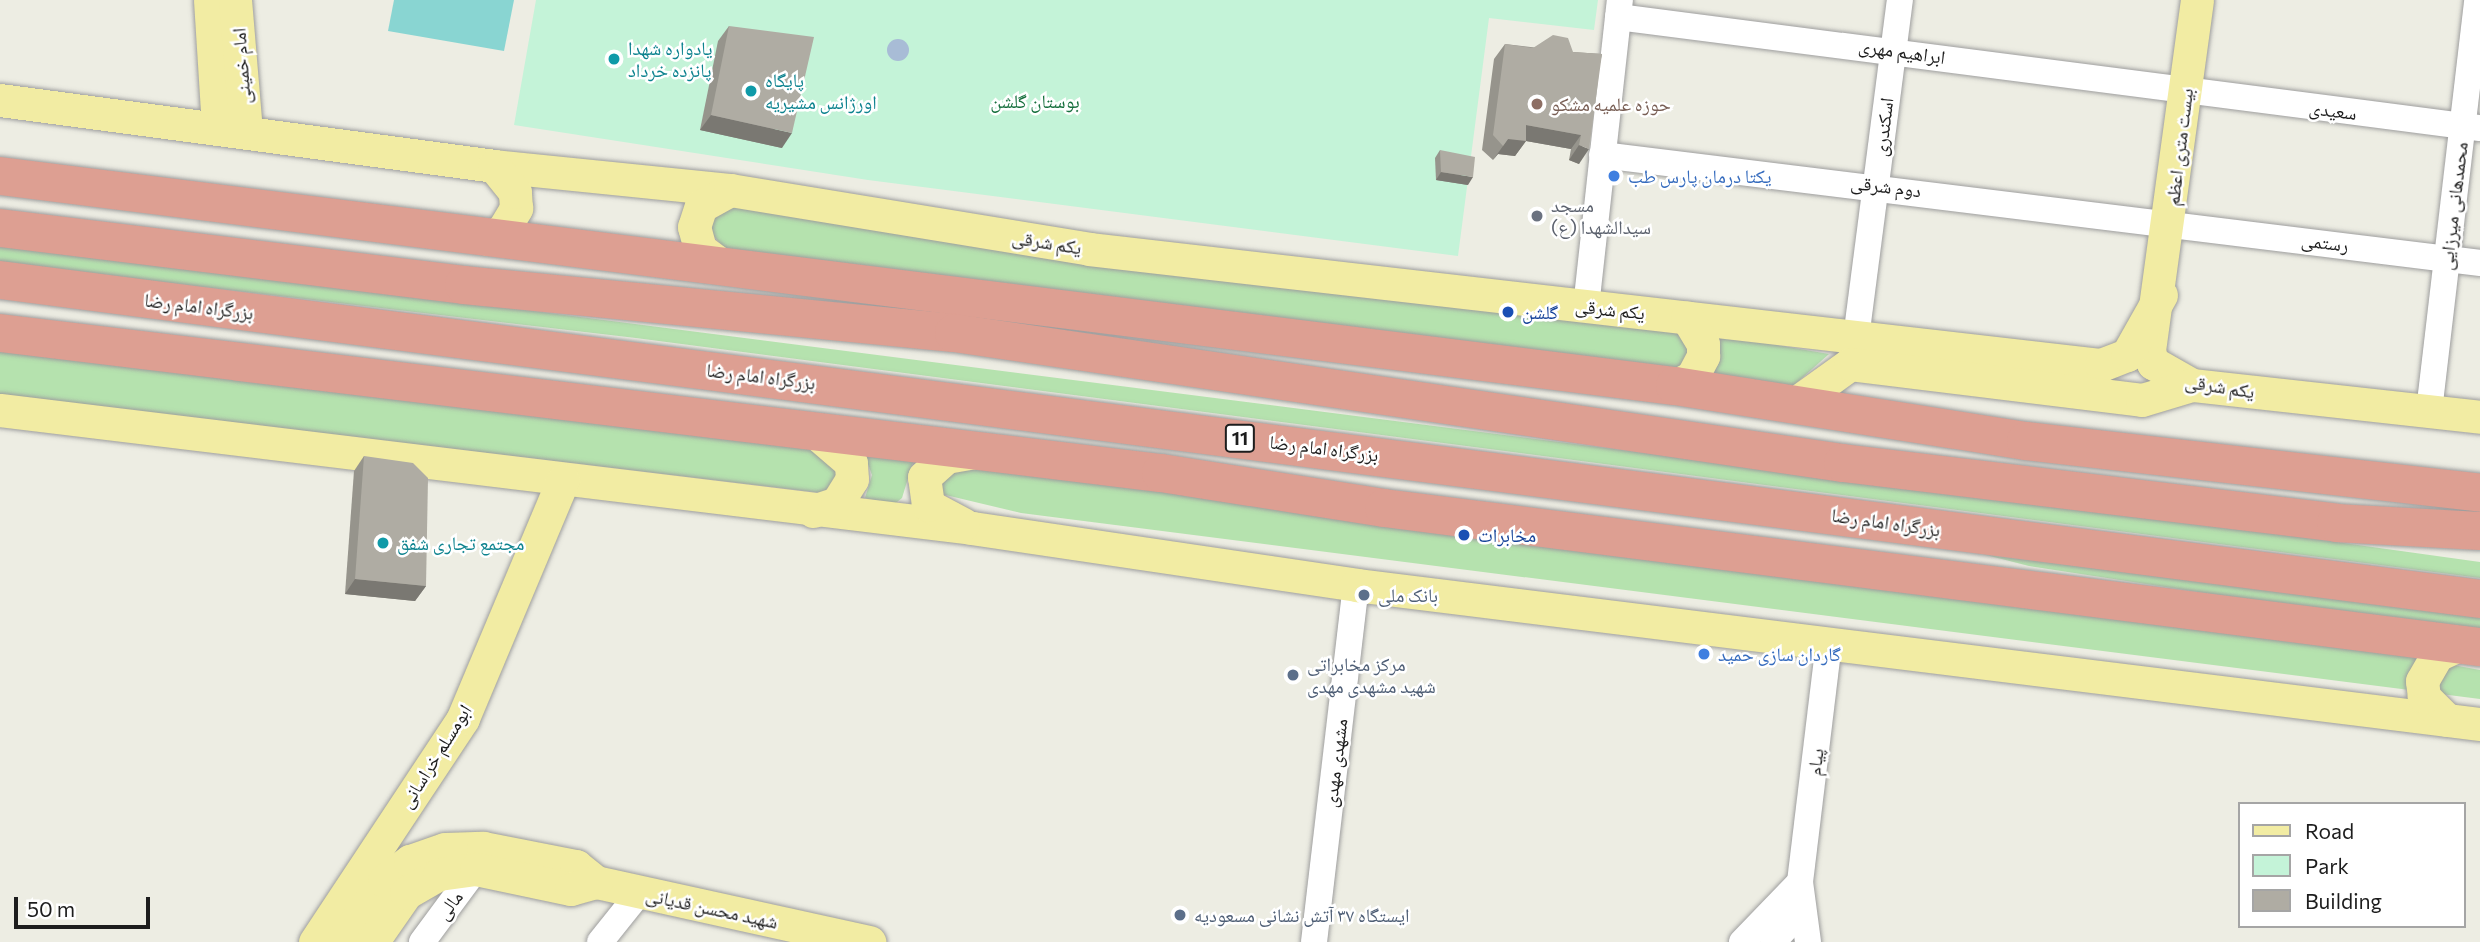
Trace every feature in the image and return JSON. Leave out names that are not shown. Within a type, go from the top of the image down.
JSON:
[{"type":"highway","points":[[0,176],[163,200],[723,266],[1675,386],[2026,441],[2480,494]]},
{"type":"highway","points":[[0,199],[163,200]]},
{"type":"highway","points":[[0,228],[464,285],[954,333],[1290,386],[2336,523],[2480,531]]},
{"type":"highway","name":"بزرگراه امام رضا","points":[[0,280],[1564,479],[2480,599]]},
{"type":"highway","points":[[863,284],[1290,386]]},
{"type":"highway","points":[[0,333],[1161,473],[1412,512],[2470,645]]},
{"type":"highway","points":[[1161,473],[1564,479]]},
{"type":"highway","points":[[2336,523],[2480,553]]},
{"type":"highway","points":[[1902,524],[1985,561],[2213,598],[2253,618]]},
{"type":"main road","name":"امام خمینی","points":[[210,0],[232,130]]},
{"type":"main road","name":"امام خمینی","points":[[232,130],[235,0]]},
{"type":"main road","name":"بیست متری اعظم","points":[[2161,295],[2197,0]]},
{"type":"main road","name":"یکم شرقی","points":[[0,100],[494,166],[730,190],[1089,249],[1856,338],[2115,363],[2127,355],[2161,295]]},
{"type":"main road","points":[[488,239],[503,230],[516,208],[515,192],[494,166]]},
{"type":"main road","points":[[723,266],[700,249],[694,227],[701,206],[730,190]]},
{"type":"main road","name":"یکم شرقی","points":[[2161,295],[2149,352],[2160,370],[2192,385],[2480,417]]},
{"type":"main road","points":[[1675,386],[1692,377],[1703,356],[1698,330],[1687,317]]},
{"type":"main road","points":[[1796,403],[1850,364],[2142,400],[2192,385]]},
{"type":"main road","points":[[0,410],[813,511],[972,527],[1356,585],[2480,724]]},
{"type":"main road","points":[[813,511],[837,503],[852,479],[850,463],[816,433]]},
{"type":"main road","points":[[972,527],[928,505],[922,489],[931,465],[976,452]]},
{"type":"main road","name":"ابومسلم خراسانی","points":[[315,942],[463,718],[563,480]]},
{"type":"main road","points":[[2448,720],[2424,697],[2421,681],[2437,655],[2470,645]]},
{"type":"main road","name":"شهید محسن قدیانی","points":[[341,942],[384,881],[410,861],[444,849],[483,848],[576,866],[596,882],[640,892],[771,932],[869,942]]},
{"type":"main road","name":"شهید محسن قدیانی","points":[[372,942],[405,893],[439,874],[476,869],[571,889],[596,882]]},
{"type":"street","name":"اسکندری","points":[[1856,338],[1899,0]]},
{"type":"street","name":"محمدهانی میرزایی","points":[[2429,411],[2446,258],[2471,127],[2477,0]]},
{"type":"street","name":"ابراهیم مهری","points":[[1619,8],[1893,50],[2186,89]]},
{"type":"street","points":[[1586,307],[1619,8]]},
{"type":"street","name":"سعیدی","points":[[2186,89],[2471,127]]},
{"type":"street","name":"دوم شرقی","points":[[1602,155],[1876,184],[2170,226]]},
{"type":"street","name":"رستمی","points":[[2170,226],[2480,262]]},
{"type":"street","name":"مشهدی مهدی","points":[[1314,942],[1356,585]]},
{"type":"street","name":"پیام","points":[[1808,942],[1800,882],[1829,643]]},
{"type":"street","name":"مالی","points":[[422,942],[476,869]]},
{"type":"street","points":[[1742,942],[1800,882]]},
{"type":"street","points":[[600,942],[640,892]]},
{"type":"street","points":[[1773,942],[1802,910]]},
{"type":"green space","name":"بوستان گلشن","points":[[536,0],[1598,0],[1594,30],[1489,18],[1458,256],[868,180],[514,125]]},
{"type":"green space","points":[[727,203],[1684,333],[1688,351],[1682,371],[724,248],[712,234],[711,215]]},
{"type":"green space","points":[[0,243],[2264,532],[2480,562],[2480,578],[636,338],[0,263]]},
{"type":"green space","points":[[1719,335],[1829,354],[1793,386],[1710,377]]},
{"type":"green space","points":[[0,345],[826,450],[839,463],[839,495],[0,395]]},
{"type":"green space","points":[[864,453],[913,462],[902,498],[893,505],[865,498],[872,475]]},
{"type":"green space","points":[[952,461],[2296,636],[2480,670],[2480,699],[1021,513],[933,492]]},
{"type":"green space","points":[[1986,555],[2480,615],[2480,635],[2029,566]]},
{"type":"shaded area","points":[[394,0],[514,0],[504,51],[388,31]]},
{"type":"shaded area","points":[[894,39],[902,39],[909,46],[909,54],[902,61],[894,61],[887,54],[887,46]]},
{"type":"building","name":"پایگاه اورژانس مشیریه","points":[[729,26],[814,37],[792,133],[711,115]]},
{"type":"building","name":"حوزه علمیه مشکو","points":[[1553,35],[1568,38],[1573,52],[1602,54],[1589,149],[1579,145],[1581,135],[1526,125],[1526,141],[1508,139],[1503,146],[1493,135],[1505,44],[1533,48]]},
{"type":"building","points":[[1440,150],[1475,157],[1473,177],[1441,172]]},
{"type":"building","name":"مجتمع تجاری شفق","points":[[364,456],[413,463],[428,478],[426,586],[355,579]]},
{"type":"place","name":"یادواره شهدا پانزده خرداد","points":[[614,59]]},
{"type":"place","name":"پایگاه اورژانس مشیریه","points":[[751,91]]},
{"type":"place","name":"حوزه علمیه مشکو","points":[[1537,104]]},
{"type":"place","name":"یکتا درمان پارس طب","points":[[1614,176]]},
{"type":"place","name":"مسجد سیدالشهدا (ع)","points":[[1537,216]]},
{"type":"place","name":"گلشن","points":[[1508,312]]},
{"type":"place","name":"مخابرات","points":[[1464,535]]},
{"type":"place","name":"مجتمع تجاری شفق","points":[[383,543]]},
{"type":"place","name":"بانک ملی","points":[[1364,595]]},
{"type":"place","name":"گاردان سازی حمید","points":[[1704,654]]},
{"type":"place","name":"مرکز مخابراتی شهید مشهدی مهدی","points":[[1293,675]]},
{"type":"place","name":"ایستگاه ۳۷ آتش نشانی مسعودیه","points":[[1180,915]]}]
